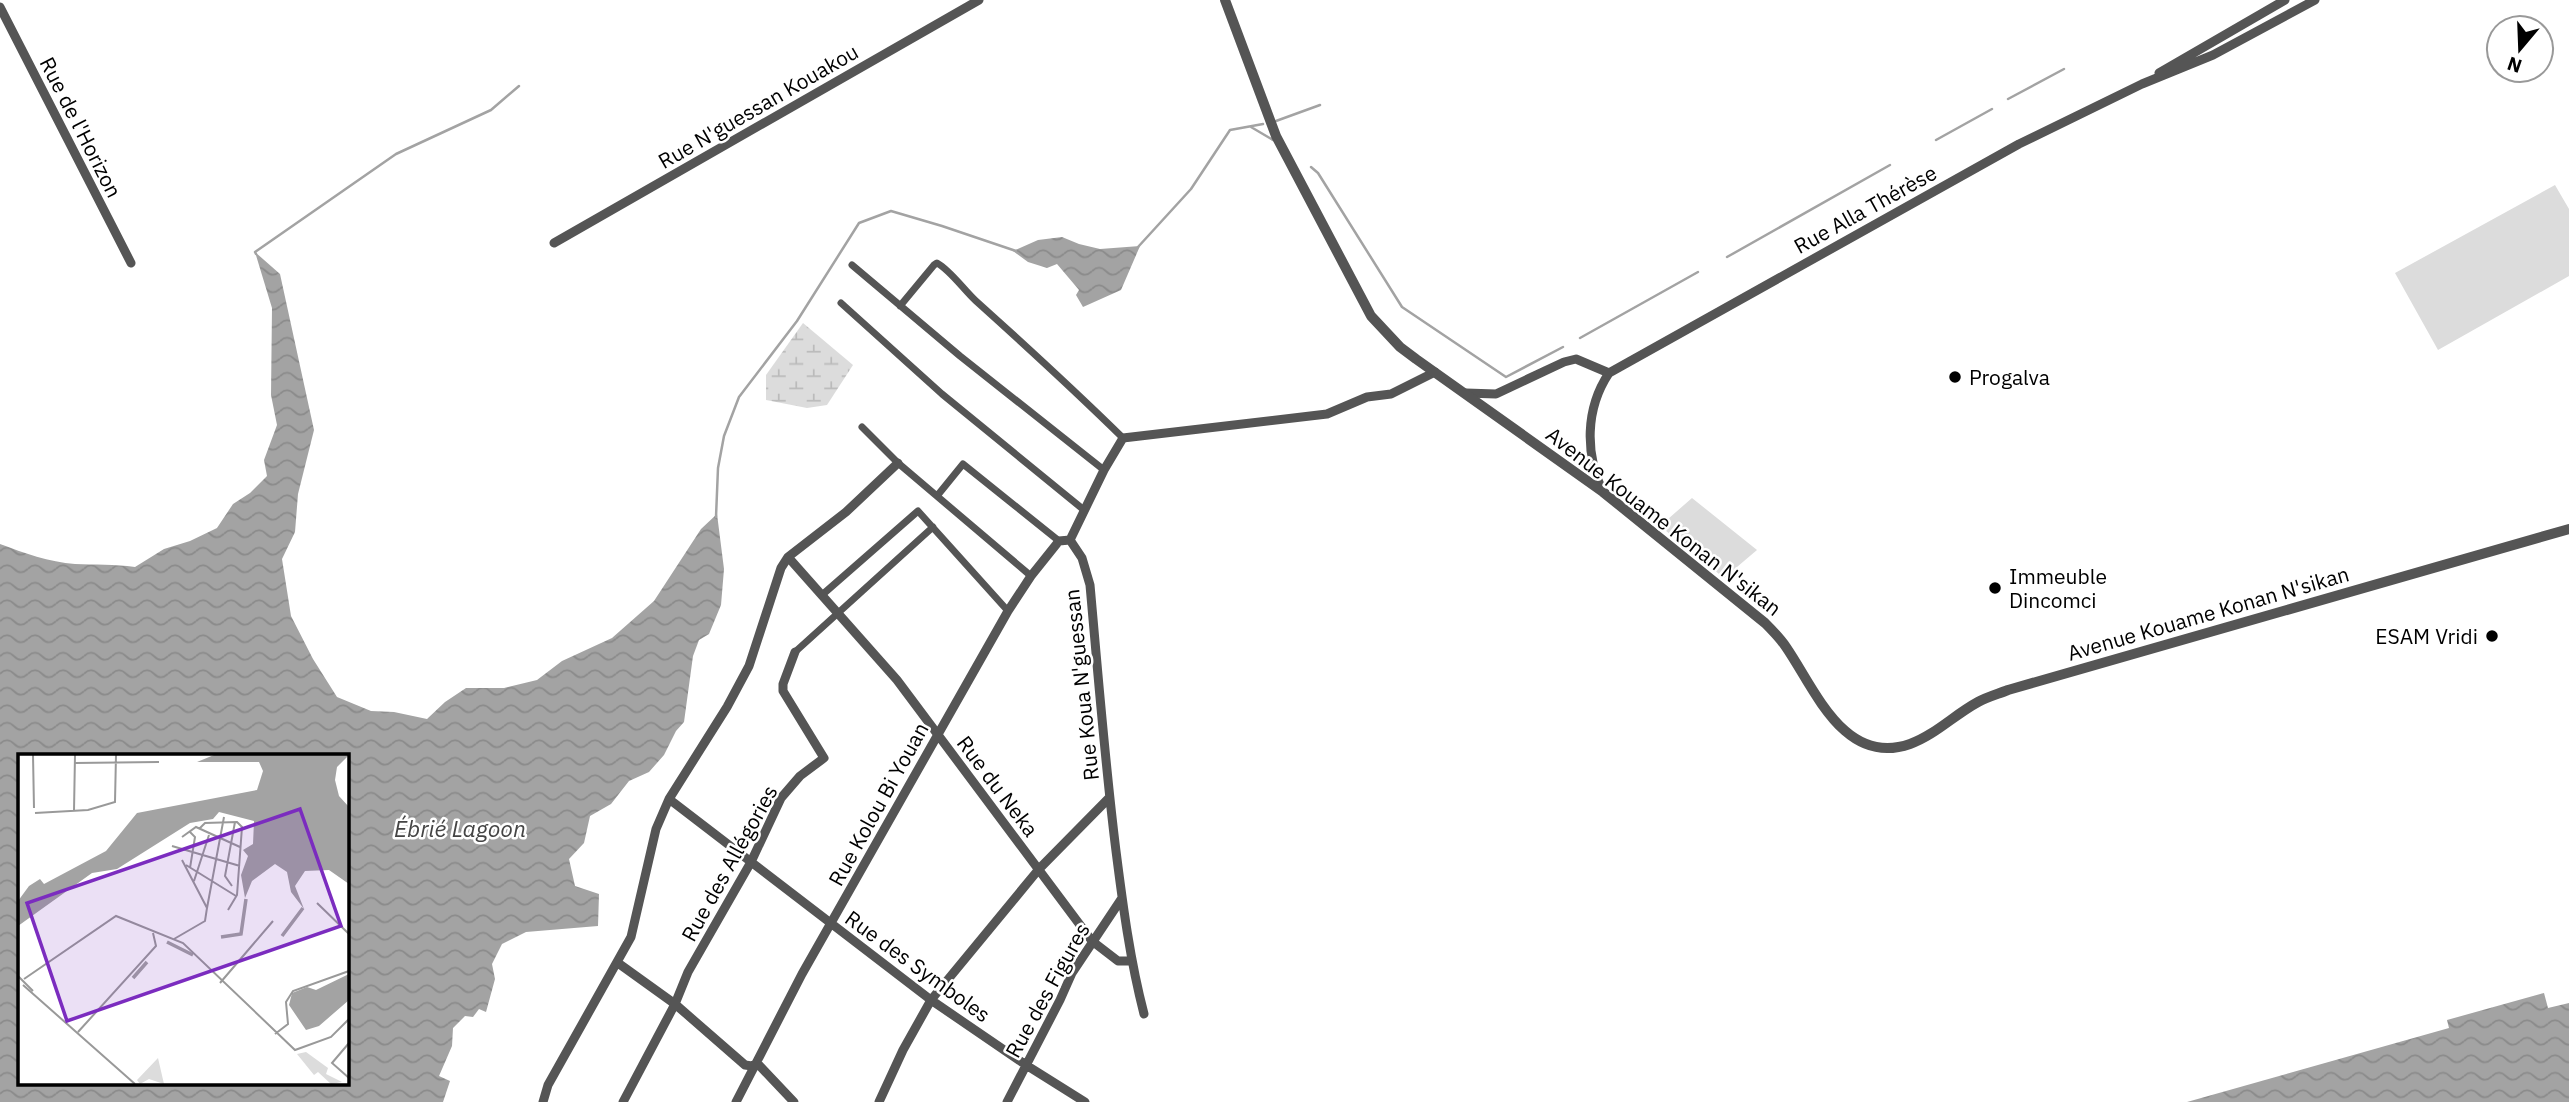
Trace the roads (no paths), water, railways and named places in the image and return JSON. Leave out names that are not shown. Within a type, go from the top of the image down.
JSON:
[{"type":"street","name":"Rue N'guessan Kouakou","points":[[554,243],[979,0]]},
{"type":"street","name":"Avenue Kouame Konan N'sikan","points":[[1225,0],[1276,136],[1371,316],[1400,347],[1603,492],[1765,623],[1784,643],[1838,726],[1854,738],[1872,746],[1908,745],[1928,736],[1979,701],[2008,690],[2569,529]]},
{"type":"street","name":"Rue Alla Thérèse","points":[[2143,84],[2285,0]]},
{"type":"street","name":"Rue Alla Thérèse","points":[[1609,373],[2020,144],[2143,84],[2213,55],[2315,0]]},
{"type":"street","name":"Rue de l'Horizon","points":[[0,7],[131,263]]},
{"type":"street","points":[[852,265],[1104,470]]},
{"type":"street","points":[[900,306],[934,265],[942,265],[961,287],[1123,438]]},
{"type":"street","points":[[841,303],[942,394],[1084,510]]},
{"type":"street","points":[[1466,393],[1496,394],[1564,362],[1577,359],[1609,373],[1603,382],[1591,417],[1592,461],[1603,492]]},
{"type":"street","points":[[1123,438],[1327,414],[1367,397],[1391,394],[1435,372]]},
{"type":"street","points":[[862,427],[898,463],[1031,576]]},
{"type":"street","points":[[937,496],[963,464],[1059,541],[1070,540],[1104,470],[1123,438]]},
{"type":"street","points":[[543,1102],[548,1086],[631,937],[656,829],[669,799],[727,707],[749,666],[781,568],[788,557],[846,512],[898,463]]},
{"type":"street","points":[[822,595],[915,513],[921,512],[1008,611]]},
{"type":"street","points":[[795,653],[933,527]]},
{"type":"street","name":"Rue Koua N'guessan","points":[[1070,540],[1082,558],[1090,585],[1122,898],[1131,961],[1144,1014]]},
{"type":"street","name":"Rue Kolou Bi Youan","points":[[736,1102],[802,974],[937,734],[1008,611],[1059,541]]},
{"type":"street","name":"Rue du Neka","points":[[788,557],[897,680],[1092,942],[1113,959],[1131,961]]},
{"type":"street","name":"Rue des Allégories","points":[[623,1102],[675,1004],[688,972],[751,862],[781,799],[800,776],[824,758],[783,691],[783,684],[795,653]]},
{"type":"street","points":[[879,1102],[903,1050],[931,1000],[1039,869],[1110,798]]},
{"type":"street","name":"Rue des Symboles","points":[[669,799],[931,1000],[1085,1102]]},
{"type":"street","name":"Rue des Figures","points":[[1007,1102],[1072,973],[1122,898]]},
{"type":"street","points":[[618,963],[675,1004],[746,1065],[757,1063],[794,1102]]},
{"type":"water","points":[[1062,237],[1100,249],[1140,246],[1121,290],[1083,307],[1076,295],[1079,290],[1057,264],[1047,268],[1028,262],[1013,251],[1038,240]]},
{"type":"water","name":"Ébrié Lagoon","points":[[255,252],[280,274],[314,430],[298,494],[295,532],[282,559],[291,616],[313,659],[337,697],[371,711],[394,712],[427,719],[445,702],[466,688],[504,688],[537,680],[562,661],[612,638],[654,601],[701,529],[717,514],[724,569],[721,605],[709,634],[699,640],[693,656],[684,722],[676,731],[664,755],[649,772],[629,781],[611,804],[590,816],[584,843],[569,859],[575,886],[599,894],[598,926],[526,932],[502,944],[492,964],[495,979],[486,1012],[479,1009],[473,1017],[465,1016],[453,1028],[452,1046],[439,1076],[450,1081],[443,1102],[0,1102],[0,544],[65,563],[135,567],[164,549],[190,541],[217,528],[233,504],[250,493],[267,476],[264,460],[277,425],[271,395],[272,308]]},
{"type":"water","points":[[2544,993],[2548,1008],[2569,1003],[2569,1102],[2187,1102],[2449,1028],[2447,1020]]},
{"type":"waterway","points":[[2008,99],[2064,69]]},
{"type":"waterway","points":[[256,254],[255,252],[396,154],[491,110],[519,86]]},
{"type":"waterway","points":[[1276,121],[1320,105]]},
{"type":"waterway","points":[[1936,140],[1992,109]]},
{"type":"waterway","points":[[1138,247],[1191,189],[1230,130],[1263,124]]},
{"type":"waterway","points":[[1251,127],[1273,140]]},
{"type":"waterway","points":[[1727,257],[1890,165]]},
{"type":"waterway","points":[[1311,167],[1318,173],[1402,307],[1506,377],[1563,347]]},
{"type":"waterway","points":[[716,517],[718,468],[724,436],[739,397],[797,321],[859,223],[891,211],[1016,251]]},
{"type":"waterway","points":[[1580,338],[1698,272]]},
{"type":"place","name":"Progalva","points":[[1955,377]]},
{"type":"place","name":"Immeuble Dincomci","points":[[1995,588]]},
{"type":"place","name":"ESAM Vridi","points":[[2492,636]]}]
